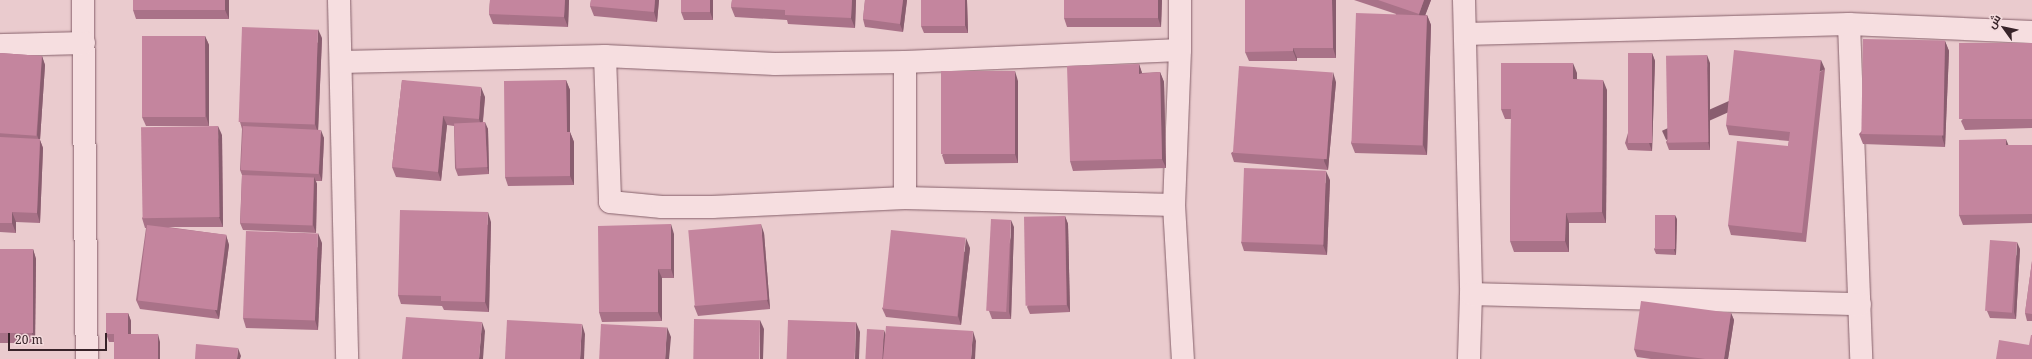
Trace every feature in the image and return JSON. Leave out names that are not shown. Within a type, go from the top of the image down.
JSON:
[{"type":"street","points":[[83,0],[87,359]]},
{"type":"street","points":[[339,0],[348,359]]},
{"type":"street","points":[[1180,0],[1180,50],[1174,206],[1183,359]]},
{"type":"street","points":[[1464,0],[1471,294],[1469,359]]},
{"type":"street","points":[[1465,34],[1849,24],[2032,32]]},
{"type":"street","points":[[1849,24],[1861,359]]},
{"type":"street","points":[[0,45],[84,43]]},
{"type":"street","points":[[341,62],[605,56],[776,64],[905,62],[1180,50]]},
{"type":"street","points":[[605,56],[610,202],[662,207],[712,207],[906,198],[1174,206]]},
{"type":"street","points":[[905,62],[906,198]]},
{"type":"street","points":[[1471,294],[1860,304]]},
{"type":"building","points":[[133,0],[225,0],[225,10],[133,10]]},
{"type":"building","points":[[490,0],[565,0],[564,17],[489,14]]},
{"type":"building","points":[[591,0],[655,0],[654,12],[590,6]]},
{"type":"building","points":[[681,0],[710,0],[710,12],[681,12]]},
{"type":"building","points":[[732,0],[852,0],[851,18],[785,15],[785,10],[731,7]]},
{"type":"building","points":[[865,0],[903,0],[900,24],[863,19]]},
{"type":"building","points":[[921,0],[965,0],[965,26],[921,26]]},
{"type":"building","points":[[1064,0],[1158,0],[1158,18],[1064,18]]},
{"type":"building","points":[[1245,0],[1332,0],[1333,48],[1293,48],[1293,51],[1245,52]]},
{"type":"building","points":[[1378,0],[1424,0],[1419,14]]},
{"type":"building","points":[[1356,13],[1427,15],[1422,145],[1351,143]]},
{"type":"building","points":[[242,27],[318,30],[315,125],[239,122]]},
{"type":"building","points":[[142,36],[205,36],[205,117],[142,117]]},
{"type":"building","points":[[1863,39],[1945,40],[1943,135],[1861,134]]},
{"type":"building","points":[[1959,43],[2032,43],[2032,119],[1959,119]]},
{"type":"building","points":[[1734,50],[1821,60],[1802,233],[1728,225],[1737,141],[1788,146],[1790,132],[1726,125]]},
{"type":"building","points":[[0,53],[42,56],[36,136],[0,133]]},
{"type":"building","points":[[1628,53],[1652,53],[1652,143],[1628,143]]},
{"type":"building","points":[[1707,55],[1709,142],[1668,143],[1666,56]]},
{"type":"building","points":[[1501,63],[1573,63],[1573,79],[1603,80],[1602,212],[1566,213],[1565,241],[1510,241],[1511,109],[1501,109]]},
{"type":"building","points":[[1139,64],[1139,74],[1160,72],[1162,159],[1070,161],[1067,66]]},
{"type":"building","points":[[1239,66],[1333,73],[1327,159],[1233,153]]},
{"type":"building","points":[[941,71],[1015,71],[1015,154],[941,154]]},
{"type":"building","points":[[402,80],[481,87],[479,119],[443,116],[438,172],[392,167]]},
{"type":"building","points":[[566,80],[567,132],[570,132],[570,176],[505,177],[504,81]]},
{"type":"building","points":[[485,122],[487,167],[456,169],[454,124]]},
{"type":"building","points":[[218,126],[220,217],[143,218],[141,127]]},
{"type":"building","points":[[243,126],[321,130],[319,174],[241,170]]},
{"type":"building","points":[[0,137],[40,139],[37,213],[12,212],[12,223],[0,223]]},
{"type":"building","points":[[2006,139],[2006,145],[2032,145],[2032,214],[1959,215],[1959,140]]},
{"type":"building","points":[[1244,168],[1326,171],[1323,245],[1241,242]]},
{"type":"building","points":[[242,175],[314,178],[312,225],[240,223]]},
{"type":"building","points":[[400,210],[488,212],[485,302],[441,301],[441,296],[398,295]]},
{"type":"building","points":[[1655,215],[1675,215],[1675,249],[1655,249]]},
{"type":"building","points":[[1065,216],[1067,305],[1026,306],[1024,217]]},
{"type":"building","points":[[991,219],[1011,220],[1006,312],[986,311]]},
{"type":"building","points":[[671,224],[671,269],[658,269],[658,312],[599,312],[598,226]]},
{"type":"building","points":[[761,224],[768,300],[695,306],[688,230]]},
{"type":"building","points":[[147,225],[226,235],[217,310],[138,300]]},
{"type":"building","points":[[891,230],[966,238],[957,316],[883,309]]},
{"type":"building","points":[[246,231],[318,234],[315,320],[243,318]]},
{"type":"building","points":[[1990,240],[2017,242],[2012,313],[1985,311]]},
{"type":"building","points":[[0,249],[33,249],[33,333],[0,333]]},
{"type":"building","points":[[2032,261],[2032,314],[2025,313]]},
{"type":"building","points":[[1641,301],[1731,313],[1724,359],[1705,359],[1634,349]]},
{"type":"building","points":[[106,313],[128,313],[128,334],[158,334],[158,359],[114,359],[114,334],[106,334]]},
{"type":"building","points":[[406,317],[482,322],[479,359],[402,359]]},
{"type":"building","points":[[694,319],[760,320],[759,359],[693,359]]},
{"type":"building","points":[[507,320],[582,324],[580,359],[505,359]]},
{"type":"building","points":[[788,320],[856,322],[855,359],[787,359]]},
{"type":"building","points":[[601,324],[667,327],[665,359],[599,359]]},
{"type":"building","points":[[886,326],[973,331],[971,359],[883,359]]},
{"type":"building","points":[[867,329],[884,330],[882,359],[865,359]]},
{"type":"building","points":[[2031,335],[2032,359],[1996,359],[1999,340],[2029,345]]},
{"type":"building","points":[[196,344],[238,348],[237,359],[195,359]]}]
